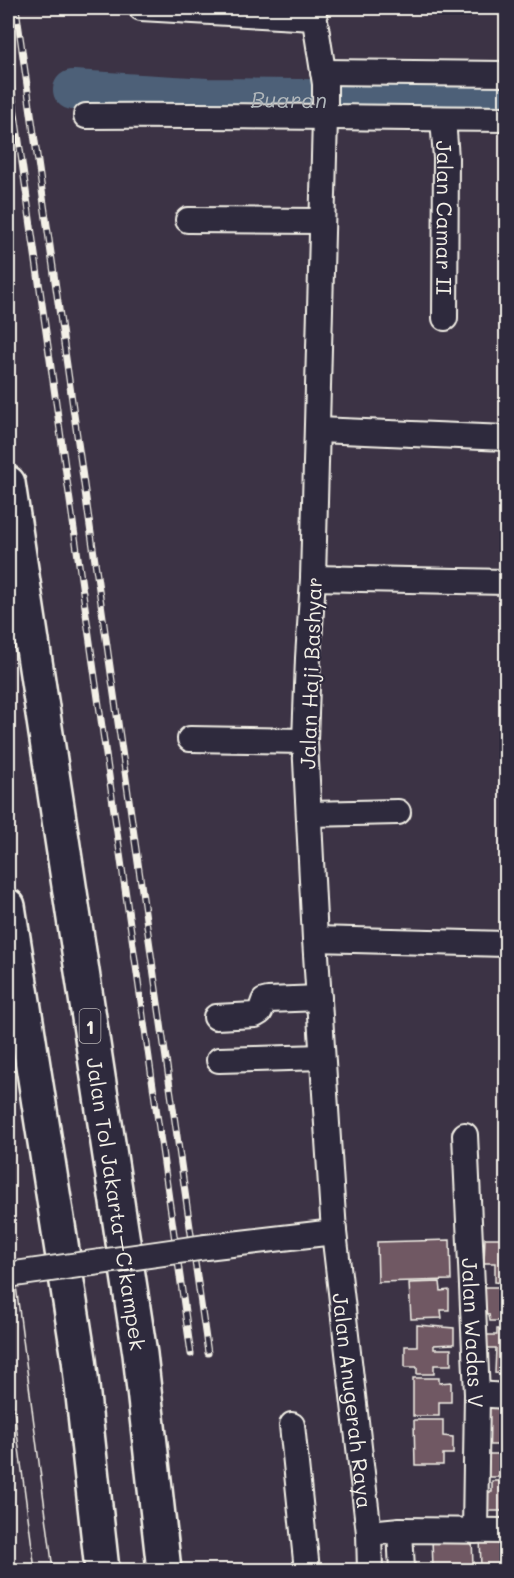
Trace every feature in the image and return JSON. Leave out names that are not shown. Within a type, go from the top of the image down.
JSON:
[{"type":"highway","name":"Jalan Tol Jakarta–Cikampek","points":[[8,483],[140,1354],[164,1570]]},
{"type":"highway","points":[[8,906],[79,1359],[102,1570]]},
{"type":"street","points":[[141,8],[313,13]]},
{"type":"street","name":"Jalan Haji Bashyar","points":[[313,13],[324,78],[325,116],[318,430],[305,741],[334,1232]]},
{"type":"street","points":[[324,78],[507,75]]},
{"type":"street","points":[[86,116],[287,115],[507,119]]},
{"type":"street","name":"Jalan Camar II","points":[[443,118],[446,158],[446,318]]},
{"type":"street","points":[[188,220],[322,221]]},
{"type":"street","points":[[318,430],[507,438]]},
{"type":"street","points":[[313,578],[507,582]]},
{"type":"street","points":[[190,739],[305,741]]},
{"type":"street","points":[[309,814],[398,812]]},
{"type":"street","points":[[315,939],[507,944]]},
{"type":"street","points":[[216,1017],[255,1015],[260,1012],[264,1001],[268,1000],[319,998]]},
{"type":"street","points":[[219,1060],[322,1057]]},
{"type":"street","name":"Jalan Wadas V","points":[[465,1135],[477,1394],[475,1531]]},
{"type":"street","points":[[8,1275],[206,1247],[334,1232]]},
{"type":"street","name":"Jalan Anugerah Raya","points":[[334,1232],[369,1533],[370,1570]]},
{"type":"street","points":[[477,1394],[507,1396]]},
{"type":"street","points":[[292,1425],[307,1570]]},
{"type":"street","points":[[400,1530],[402,1570]]},
{"type":"street","points":[[369,1533],[400,1530],[507,1531]]},
{"type":"building","points":[[485,1238],[506,1238],[506,1283],[495,1282],[495,1263],[484,1263]]},
{"type":"building","points":[[450,1240],[451,1280],[378,1282],[377,1242]]},
{"type":"building","points":[[440,1282],[441,1291],[449,1290],[449,1310],[441,1310],[442,1318],[411,1319],[409,1283]]},
{"type":"building","points":[[481,1287],[506,1287],[506,1321],[490,1321],[489,1314],[480,1313]]},
{"type":"building","points":[[417,1325],[454,1328],[454,1344],[434,1345],[434,1349],[451,1349],[451,1365],[434,1365],[434,1374],[417,1374],[417,1367],[405,1367],[405,1346],[417,1346]]},
{"type":"building","points":[[497,1329],[506,1329],[506,1381],[503,1381],[504,1374],[495,1373],[496,1348],[486,1348],[487,1335],[497,1335]]},
{"type":"building","points":[[413,1378],[439,1378],[439,1383],[451,1382],[451,1402],[439,1402],[439,1416],[413,1416]]},
{"type":"building","points":[[483,1399],[506,1399],[506,1445],[483,1445]]},
{"type":"building","points":[[414,1420],[443,1420],[443,1436],[453,1437],[453,1454],[443,1454],[443,1465],[415,1465]]},
{"type":"building","points":[[483,1454],[506,1454],[506,1477],[483,1477]]},
{"type":"building","points":[[492,1481],[506,1481],[506,1511],[476,1511],[476,1492],[492,1492]]},
{"type":"building","points":[[472,1537],[473,1567],[433,1568],[432,1539]]},
{"type":"building","points":[[480,1537],[506,1537],[506,1567],[481,1568]]},
{"type":"waterway","name":"Buaran","points":[[73,90],[207,98],[506,101]]},
{"type":"tram line","points":[[8,1224],[53,1570]]},
{"type":"tram line","points":[[8,1364],[35,1570]]},
{"type":"railway","points":[[16,8],[208,1353]]},
{"type":"railway","points":[[8,64],[191,1354]]}]
